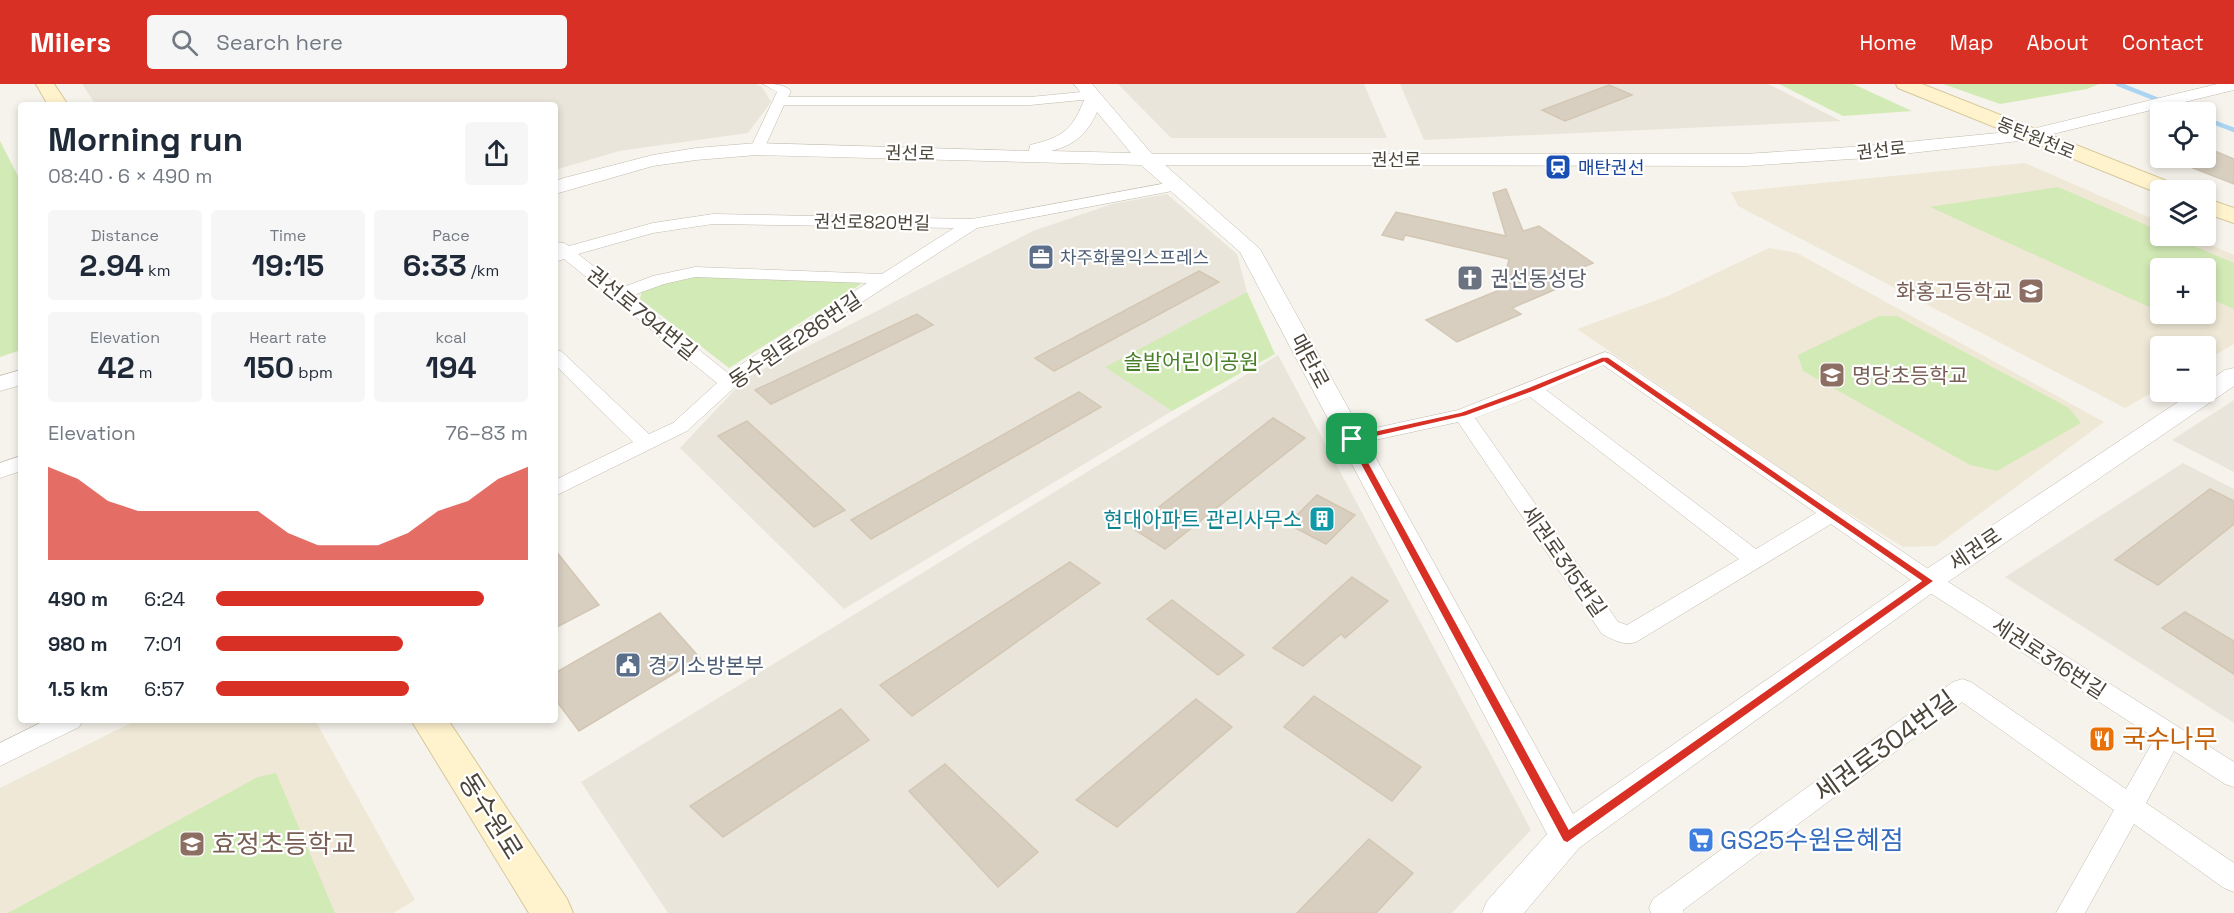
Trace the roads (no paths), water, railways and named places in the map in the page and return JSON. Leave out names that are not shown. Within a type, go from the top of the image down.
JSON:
[{"type":"main road","points":[[45,84],[56,102]]},
{"type":"main road","name":"동탄원천로","points":[[1905,84],[2150,183]]},
{"type":"main road","points":[[2216,209],[2234,216]]},
{"type":"main road","name":"동수원로","points":[[431,723],[552,913]]},
{"type":"street","points":[[757,149],[784,91],[770,84]]},
{"type":"street","points":[[867,84],[874,102]]},
{"type":"street","points":[[956,103],[960,84]]},
{"type":"street","name":"권선로","points":[[558,188],[598,174],[656,160],[757,149],[1146,159],[1725,161],[1866,153],[2028,135],[2234,85]]},
{"type":"street","points":[[781,100],[956,103],[1030,101],[1090,92],[1082,127],[1072,138],[1052,146],[1003,155]]},
{"type":"street","name":"매탄로","points":[[1090,92],[1146,159],[1249,249],[1567,837]]},
{"type":"street","name":"권선로820번길","points":[[559,251],[636,230],[678,222],[714,219],[972,224],[1179,186]]},
{"type":"street","name":"동수원로286번길","points":[[558,488],[680,428],[740,372],[972,224]]},
{"type":"street","name":"권선로794번길","points":[[559,251],[619,295],[729,383]]},
{"type":"street","name":"동수원로286번길","points":[[619,295],[659,280],[695,272],[886,279]]},
{"type":"street","points":[[558,357],[647,444]]},
{"type":"street","points":[[1352,439],[1463,414],[1532,389],[1605,358],[1929,581]]},
{"type":"street","name":"세권로","points":[[1500,913],[1567,837],[1929,581],[2234,375]]},
{"type":"street","points":[[0,384],[18,378]]},
{"type":"street","points":[[1532,389],[1755,560]]},
{"type":"street","name":"세권로315번길","points":[[1463,414],[1610,628],[1628,636],[1831,514]]},
{"type":"street","points":[[0,471],[18,464]]},
{"type":"street","name":"세권로316번길","points":[[1929,581],[2234,776]]},
{"type":"street","name":"세권로304번길","points":[[1670,913],[1663,908],[1962,689],[2234,879]]},
{"type":"street","points":[[0,755],[64,723]]},
{"type":"street","points":[[2070,913],[2170,735]]},
{"type":"waterway","points":[[2118,84],[2164,102]]},
{"type":"waterway","points":[[2216,123],[2234,130]]},
{"type":"place","name":"매탄권선","points":[[1558,167]]},
{"type":"place","name":"차주화물익스프레스","points":[[1041,257]]},
{"type":"place","name":"권선동성당","points":[[1470,278]]},
{"type":"place","name":"화홍고등학교","points":[[2031,291]]},
{"type":"place","name":"명당초등학교","points":[[1832,375]]},
{"type":"place","name":"현대아파트 관리사무소","points":[[1322,519]]},
{"type":"place","name":"경기소방본부","points":[[628,665]]},
{"type":"place","name":"국수나무","points":[[2102,739]]},
{"type":"place","name":"GS25수원은혜점","points":[[1701,840]]},
{"type":"place","name":"효정초등학교","points":[[192,844]]},
{"type":"park label","name":"솔밭어린이공원","points":[[1191,361]]}]
